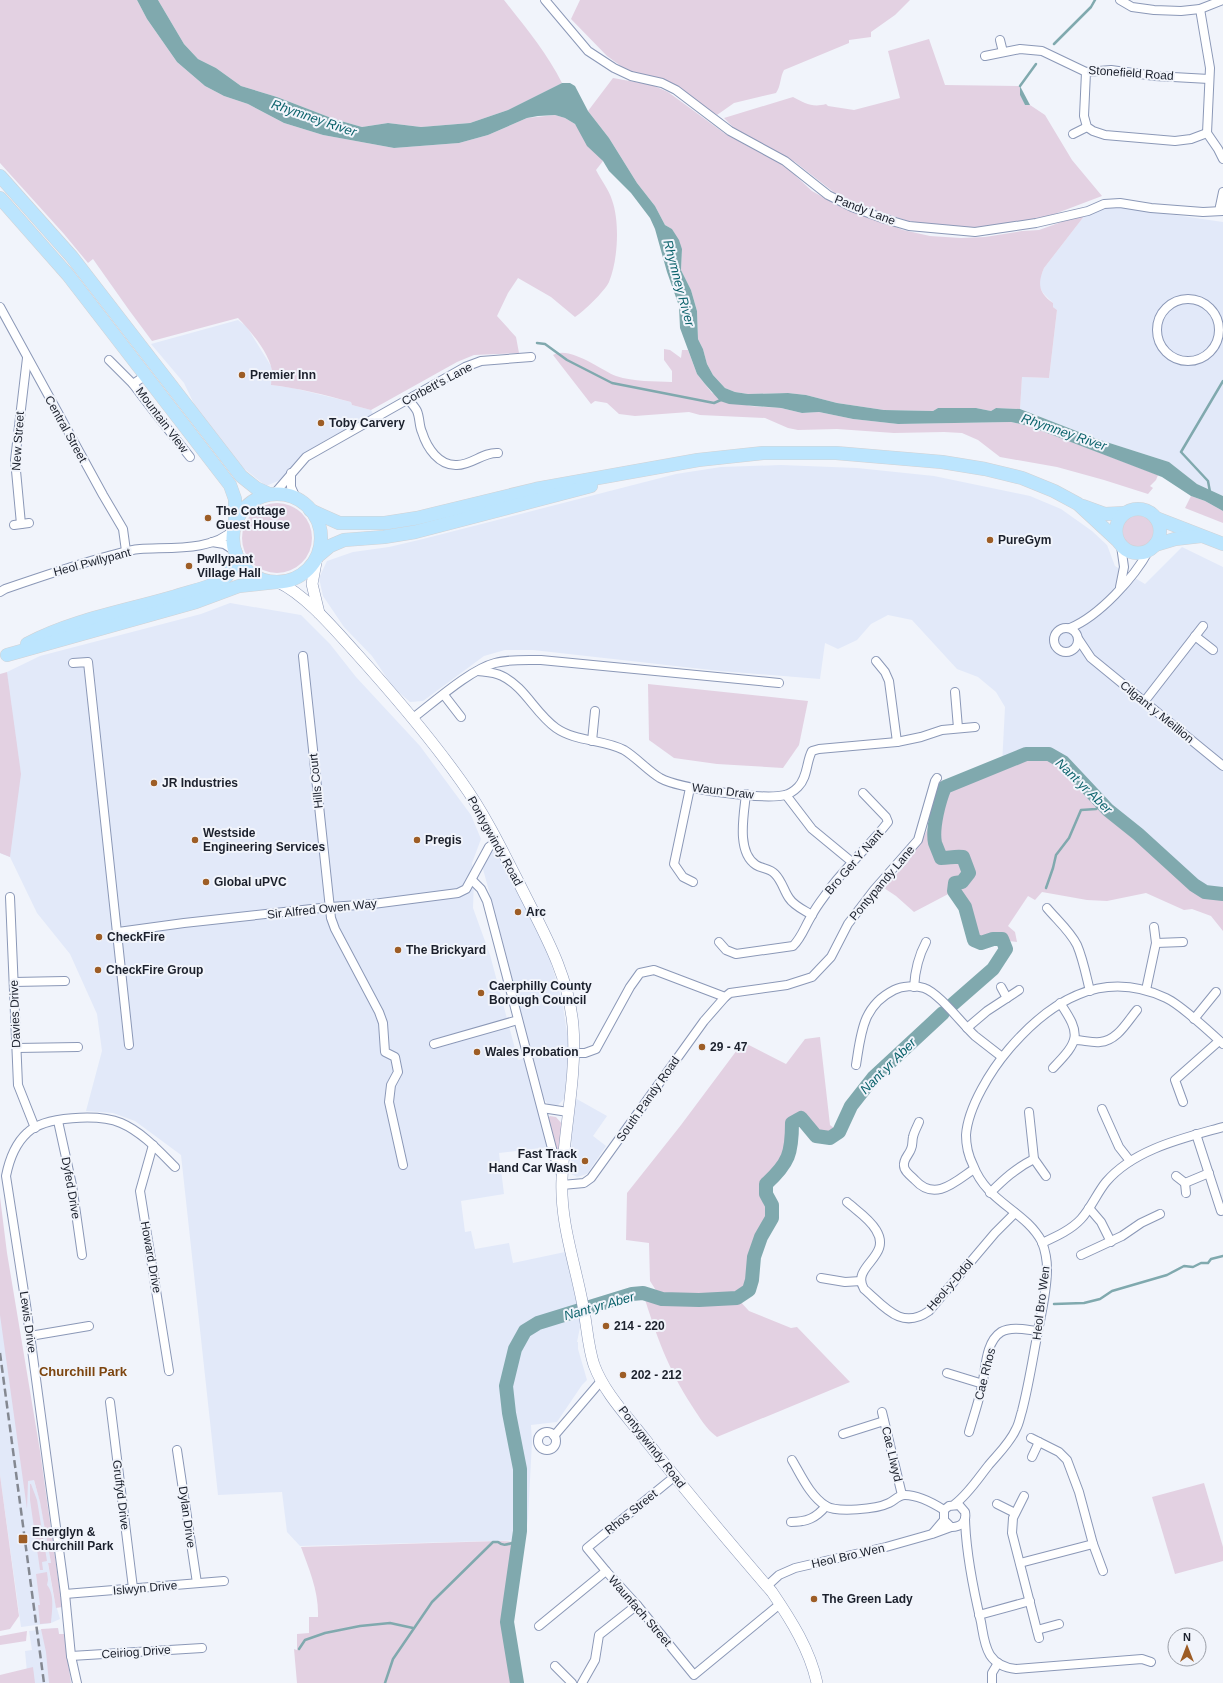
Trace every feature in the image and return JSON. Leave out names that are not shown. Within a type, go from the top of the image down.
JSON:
[{"type":"main road","points":[[0,176],[72,257],[241,476],[258,490],[271,494]]},
{"type":"main road","points":[[0,198],[68,275],[230,485],[235,499],[233,541],[235,552],[240,562],[248,570],[260,577],[277,582]]},
{"type":"main road","points":[[234,528],[253,502],[262,495],[286,495],[296,498],[310,510],[333,521],[345,524],[390,522],[417,518],[536,489],[649,470],[698,460],[756,454],[810,452],[872,455],[942,462],[1006,474],[1038,484],[1078,504],[1105,514],[1126,513],[1138,509],[1151,513],[1156,518],[1159,525],[1160,532],[1158,539],[1152,548]]},
{"type":"main road","points":[[4,657],[196,602],[239,586],[288,580],[300,575],[330,546],[344,540],[384,537],[415,532],[649,470]]},
{"type":"main road","points":[[1078,504],[1127,550],[1134,553],[1142,553],[1175,539],[1202,536]]},
{"type":"main road","points":[[310,510],[316,520],[322,536],[322,544],[318,557]]},
{"type":"main road","points":[[1120,543],[1116,535],[1118,522],[1126,513]]},
{"type":"main road","points":[[1156,518],[1223,544]]},
{"type":"main road","points":[[4,657],[32,642],[60,630],[217,582],[231,571],[235,552]]},
{"type":"main road","name":"Pontygwindy Road","points":[[318,557],[312,584],[319,614]]},
{"type":"main road","name":"Pontygwindy Road","points":[[277,582],[293,590],[319,614],[385,685],[413,718],[462,782],[497,841],[552,947],[569,1000],[573,1026],[574,1052],[562,1181],[563,1214],[568,1244],[582,1298],[594,1363],[601,1381],[674,1477],[767,1586],[780,1604],[800,1636],[817,1683]]},
{"type":"street","name":"Pandy Lane","points":[[545,0],[588,51],[614,68],[632,76],[662,83],[676,90],[725,128],[785,161],[828,195],[852,207],[885,219],[909,226],[975,232],[1036,223],[1088,211],[1104,204],[1120,203],[1151,208],[1203,212],[1221,211]]},
{"type":"street","points":[[1120,0],[1132,7],[1154,10],[1200,9],[1223,0]]},
{"type":"street","points":[[1200,9],[1210,68],[1207,133],[1223,157]]},
{"type":"street","points":[[1000,40],[1002,52]]},
{"type":"street","name":"Stonefield Road","points":[[985,56],[1020,49],[1042,51],[1086,72],[1111,70],[1155,76],[1209,79]]},
{"type":"street","points":[[1086,72],[1084,116],[1087,126],[1093,132],[1104,135],[1175,141],[1191,139],[1207,133]]},
{"type":"street","points":[[1073,134],[1087,126]]},
{"type":"street","points":[[1221,211],[1223,192]]},
{"type":"street","points":[[1192,299],[1209,307],[1217,320],[1221,335],[1211,351],[1203,357],[1184,361],[1167,353],[1161,346],[1157,336],[1159,317],[1169,306],[1182,300],[1192,299]]},
{"type":"street","name":"Central Street","points":[[0,307],[103,495],[120,522],[124,535],[126,551]]},
{"type":"street","name":"Corbett's Lane","points":[[271,494],[282,486],[291,473],[306,457],[465,366],[481,361],[531,357]]},
{"type":"street","name":"New Street","points":[[21,524],[15,460],[27,358]]},
{"type":"street","name":"Mountain View","points":[[109,360],[134,384],[190,457]]},
{"type":"street","name":"Mountain View","points":[[134,384],[146,375]]},
{"type":"street","points":[[408,399],[417,411],[421,431],[428,446],[440,461],[450,465],[458,465],[492,453],[498,453]]},
{"type":"street","points":[[291,473],[291,487],[296,498]]},
{"type":"street","name":"Heol Pwllypant","points":[[0,592],[63,569],[126,551],[140,549],[171,549],[211,542],[224,537],[234,528]]},
{"type":"street","name":"Heol Pwllypant","points":[[211,542],[224,544],[235,552]]},
{"type":"street","points":[[1120,543],[1124,568],[1120,588]]},
{"type":"street","points":[[1088,619],[1077,647],[1067,652],[1059,650],[1054,644],[1056,632],[1062,628],[1070,628],[1088,619],[1134,575],[1152,548]]},
{"type":"street","points":[[1144,702],[1203,626]]},
{"type":"street","points":[[1070,628],[1076,632],[1079,639]]},
{"type":"street","points":[[1195,636],[1213,650]]},
{"type":"street","name":"Cilgant y Meillion","points":[[1079,639],[1091,658],[1223,766]]},
{"type":"street","name":"Cilgant y Meillion","points":[[1071,651],[1091,658]]},
{"type":"street","name":"Hills Court","points":[[303,656],[331,918],[335,929],[383,1023],[385,1052],[395,1057],[398,1072],[391,1085],[389,1102],[404,1165]]},
{"type":"street","points":[[413,718],[478,671],[494,663],[512,660],[541,660],[779,683]]},
{"type":"street","points":[[876,661],[885,672],[889,681],[897,742]]},
{"type":"street","points":[[73,663],[88,662],[129,1044]]},
{"type":"street","name":"Waun Draw","points":[[478,671],[501,675],[520,689],[544,718],[557,729],[578,738],[611,744],[625,751],[660,778],[690,788],[772,796],[786,795]]},
{"type":"street","points":[[956,692],[958,728]]},
{"type":"street","points":[[444,695],[462,717]]},
{"type":"street","points":[[592,741],[595,711]]},
{"type":"street","points":[[852,862],[812,829],[786,795],[799,786],[806,773],[808,758],[812,751],[819,749],[897,742],[921,737],[942,730],[975,727]]},
{"type":"street","name":"Pontypandy Lane","points":[[725,997],[730,993],[787,985],[812,977],[832,957],[848,924],[874,890],[918,840],[935,781],[938,778]]},
{"type":"street","points":[[690,788],[674,864],[682,877],[693,882]]},
{"type":"street","name":"Bro Ger Y Nant","points":[[719,942],[726,950],[736,954],[793,946],[799,941],[812,915],[852,862],[888,822],[886,816],[863,793]]},
{"type":"street","points":[[746,794],[743,829],[744,846],[749,858],[755,865],[771,870],[776,874],[790,900],[812,915]]},
{"type":"street","name":"Sir Alfred Owen Way","points":[[118,932],[330,907],[373,904],[458,893],[466,889],[489,847],[497,841]]},
{"type":"street","name":"Pontygwindy Road","points":[[472,880],[481,889],[487,901],[562,1181]]},
{"type":"street","name":"Davies Drive","points":[[10,897],[18,1086],[35,1128]]},
{"type":"street","points":[[1047,908],[1068,932],[1076,944],[1090,991]]},
{"type":"street","points":[[1146,990],[1156,943],[1154,927]]},
{"type":"street","points":[[914,987],[917,961],[926,942]]},
{"type":"street","points":[[1156,943],[1183,942]]},
{"type":"street","points":[[574,1052],[585,1053],[596,1049],[630,987],[640,973],[654,970],[725,997]]},
{"type":"street","points":[[14,982],[65,981]]},
{"type":"street","points":[[856,1066],[862,1030],[867,1015],[877,1002],[887,994],[900,987],[924,988],[934,994],[967,1028],[1002,1057]]},
{"type":"street","points":[[1001,987],[1007,998]]},
{"type":"street","name":"Heol Bro Wen","points":[[944,1510],[966,1496],[1016,1429],[1026,1394],[1038,1331],[1047,1269],[1046,1256],[1042,1243],[1033,1229],[990,1193],[978,1178],[966,1149],[966,1133],[970,1117],[980,1092],[1002,1057],[1026,1029],[1041,1016],[1060,1003],[1090,991],[1114,987],[1146,990],[1168,999],[1194,1019],[1221,1043]]},
{"type":"street","points":[[967,1028],[987,1011],[1019,990]]},
{"type":"street","points":[[1194,1019],[1216,992]]},
{"type":"street","name":"South Pandy Road","points":[[562,1181],[584,1183],[591,1178],[704,1021],[725,997]]},
{"type":"street","points":[[1053,1068],[1070,1050],[1075,1040],[1075,1030],[1071,1019],[1060,1003]]},
{"type":"street","points":[[1075,1040],[1099,1042],[1109,1041],[1119,1032],[1137,1010]]},
{"type":"street","points":[[434,1044],[518,1020]]},
{"type":"street","points":[[1183,1102],[1175,1080],[1221,1043]]},
{"type":"street","points":[[17,1048],[78,1047]]},
{"type":"street","points":[[542,1108],[568,1112]]},
{"type":"street","points":[[1102,1109],[1119,1147],[1130,1161]]},
{"type":"street","points":[[1029,1112],[1034,1159],[1046,1176]]},
{"type":"street","name":"Lewis Drive","points":[[77,1683],[70,1656],[66,1594],[6,1176],[8,1164],[27,1132],[58,1121],[80,1117],[121,1123],[153,1145],[175,1167]]},
{"type":"street","name":"Dyfed Drive","points":[[58,1121],[72,1185],[82,1255]]},
{"type":"street","points":[[919,1122],[913,1138],[911,1151],[904,1161],[904,1165],[905,1170],[924,1188],[940,1190],[950,1186],[974,1169]]},
{"type":"street","points":[[1042,1243],[1067,1230],[1080,1220],[1107,1181],[1130,1161],[1157,1146],[1223,1127]]},
{"type":"street","points":[[1196,1134],[1221,1205]]},
{"type":"street","name":"Howard Drive","points":[[153,1145],[140,1191],[169,1371]]},
{"type":"street","points":[[990,1193],[1004,1178],[1017,1168],[1034,1159]]},
{"type":"street","points":[[1185,1183],[1209,1173]]},
{"type":"street","points":[[1176,1176],[1185,1183],[1186,1193]]},
{"type":"street","points":[[821,1278],[845,1282],[861,1281],[863,1271],[877,1256],[880,1242],[875,1228],[847,1202]]},
{"type":"street","points":[[1089,1208],[1101,1222],[1111,1242]]},
{"type":"street","name":"Heol-y-Ddol","points":[[861,1281],[864,1288],[896,1316],[912,1320],[921,1317],[929,1311],[995,1233],[1015,1213]]},
{"type":"street","points":[[1081,1256],[1111,1242],[1141,1223],[1160,1214]]},
{"type":"street","points":[[30,1336],[89,1326]]},
{"type":"street","name":"Cae Rhos","points":[[969,1432],[983,1384],[990,1350],[997,1336],[1002,1332],[1011,1329],[1038,1331]]},
{"type":"street","points":[[947,1373],[983,1384]]},
{"type":"street","points":[[554,1436],[601,1381]]},
{"type":"street","name":"Gruffyd Drive","points":[[110,1402],[133,1588]]},
{"type":"street","name":"Cae Llwyd","points":[[882,1412],[902,1495]]},
{"type":"street","points":[[843,1434],[884,1421]]},
{"type":"street","points":[[1031,1438],[1060,1452],[1067,1460],[1079,1492],[1093,1544],[1103,1570]]},
{"type":"street","points":[[1032,1457],[1039,1442]]},
{"type":"street","name":"Dylan Drive","points":[[177,1450],[197,1583]]},
{"type":"street","points":[[792,1460],[813,1494],[826,1506],[842,1510],[878,1507],[889,1503],[902,1495],[926,1500],[944,1510],[944,1520],[932,1534]]},
{"type":"street","name":"Rhos Street","points":[[587,1548],[674,1477]]},
{"type":"street","points":[[966,1496],[966,1545],[970,1571],[986,1647],[991,1656],[998,1663],[1006,1667],[1016,1669],[1142,1659],[1151,1662]]},
{"type":"street","points":[[1024,1496],[1015,1513],[1012,1532],[1038,1634],[1059,1624]]},
{"type":"street","points":[[955,1504],[963,1508],[965,1515]]},
{"type":"street","points":[[997,1504],[1015,1513]]},
{"type":"street","points":[[791,1522],[802,1522],[812,1519],[826,1506]]},
{"type":"street","name":"Heol Bro Wen","points":[[767,1586],[779,1575],[795,1568],[886,1548],[954,1527],[964,1522],[965,1515]]},
{"type":"street","points":[[944,1520],[954,1527],[966,1545]]},
{"type":"street","points":[[1020,1563],[1093,1544]]},
{"type":"street","name":"Waunfach Street","points":[[587,1548],[637,1605],[694,1675],[780,1604]]},
{"type":"street","points":[[539,1626],[606,1571]]},
{"type":"street","name":"Islwyn Drive","points":[[66,1594],[224,1581]]},
{"type":"street","points":[[979,1615],[1030,1601]]},
{"type":"street","points":[[582,1683],[595,1660],[599,1635],[637,1605]]},
{"type":"street","name":"Ceiriog Drive","points":[[70,1656],[202,1648]]},
{"type":"street","points":[[992,1683],[992,1673],[998,1663]]},
{"type":"street","points":[[555,1666],[572,1683]]},
{"type":"shaded area","points":[[0,0],[137,0],[147,19],[177,62],[205,86],[224,96],[248,104],[284,123],[323,135],[394,148],[459,143],[488,135],[527,118],[555,115],[565,118],[575,124],[603,161],[596,170],[612,200],[615,209],[617,230],[616,252],[609,282],[594,301],[575,317],[551,297],[518,278],[508,293],[497,316],[516,337],[519,353],[474,355],[457,362],[371,410],[352,405],[351,402],[331,397],[271,385],[272,373],[268,359],[254,336],[238,318],[152,341],[93,259],[88,263],[0,163]]},
{"type":"shaded area","points":[[158,0],[504,0],[543,51],[562,83],[508,110],[470,123],[421,127],[388,123],[362,127],[334,119],[277,97],[241,86],[216,68],[198,59],[184,44]]},
{"type":"shaded area","points":[[580,0],[910,0],[895,15],[871,32],[871,37],[849,40],[849,43],[784,70],[776,93],[734,103],[717,115],[677,87],[625,69],[607,56],[571,19]]},
{"type":"shaded area","points":[[929,39],[945,85],[1020,86],[1020,95],[1025,105],[1030,105],[1045,115],[1072,160],[1102,196],[1044,218],[967,229],[908,221],[851,202],[836,194],[795,162],[735,129],[724,118],[793,97],[813,105],[826,104],[828,106],[854,110],[900,98],[888,51]]},
{"type":"shaded area","points":[[613,78],[652,85],[668,92],[724,133],[785,166],[812,191],[837,205],[903,230],[930,236],[961,238],[985,237],[1039,230],[1085,215],[1044,268],[1040,279],[1042,292],[1053,303],[1053,307],[1057,310],[1049,378],[1022,377],[1020,409],[996,408],[991,411],[976,408],[938,408],[933,411],[884,410],[837,403],[806,395],[788,393],[748,394],[735,392],[725,388],[713,375],[707,364],[703,349],[698,339],[697,311],[691,290],[681,270],[682,249],[672,229],[665,225],[655,206],[637,183],[609,138],[588,111]]},
{"type":"shaded area","points":[[1120,207],[1223,222],[1223,496],[1197,484],[1169,462],[1097,439],[1020,409],[1022,377],[1049,378],[1057,310],[1053,307],[1053,303],[1043,293],[1040,287],[1040,278],[1044,268],[1085,215],[1105,208]]},
{"type":"shaded area","points":[[238,320],[247,327],[271,366],[271,385],[293,388],[351,402],[352,405],[371,410],[374,416],[331,437],[313,448],[285,478],[266,486],[242,467],[195,406],[184,383],[151,344]]},
{"type":"shaded area","points":[[664,349],[670,350],[681,358],[682,350],[688,350],[697,374],[712,393],[750,406],[781,408],[802,413],[819,412],[853,419],[898,424],[1011,422],[1029,426],[1158,475],[1156,480],[1150,486],[1153,488],[1148,494],[1057,467],[1000,457],[978,440],[962,433],[894,433],[837,429],[798,430],[788,428],[765,418],[700,415],[689,412],[635,416],[619,414],[607,403],[595,401],[591,404],[553,355],[567,353],[623,378],[644,381],[672,382],[672,371],[664,360]]},
{"type":"shaded area","points":[[781,465],[857,468],[934,476],[1030,496],[1061,509],[1092,531],[1107,545],[1115,566],[1145,584],[1182,547],[1223,567],[1223,894],[1205,892],[1194,885],[1138,834],[1108,810],[1063,762],[1049,754],[1026,754],[1002,765],[1005,707],[996,692],[978,677],[957,669],[912,620],[888,615],[871,624],[857,640],[838,649],[825,643],[820,679],[720,671],[533,650],[505,650],[484,656],[423,701],[410,702],[393,687],[372,656],[344,627],[323,596],[319,578],[327,561],[353,552],[389,547],[423,539],[676,474],[721,467]]},
{"type":"shaded area","points":[[1191,496],[1205,501],[1223,511],[1223,523],[1185,508]]},
{"type":"shaded area","points":[[277,503],[290,506],[302,513],[309,525],[312,538],[309,551],[302,563],[290,570],[277,573],[264,570],[252,563],[245,551],[242,538],[245,525],[252,513],[264,506]]},
{"type":"shaded area","points":[[1135,515],[1141,515],[1150,520],[1154,526],[1154,538],[1150,544],[1141,549],[1135,549],[1126,544],[1121,535],[1121,529],[1126,520]]},
{"type":"shaded area","points":[[230,603],[301,615],[330,644],[356,677],[420,746],[471,815],[481,839],[472,863],[474,880],[473,908],[490,955],[518,1060],[525,1058],[549,1147],[499,1153],[504,1194],[461,1201],[465,1232],[471,1231],[475,1249],[509,1243],[513,1263],[565,1252],[581,1322],[577,1342],[587,1380],[557,1422],[531,1425],[532,1442],[528,1518],[525,1540],[300,1546],[287,1532],[282,1492],[218,1495],[181,1155],[135,1121],[113,1113],[86,1111],[102,1051],[97,1014],[70,954],[37,913],[10,857],[0,853],[0,701],[7,672],[40,656],[201,614]]},
{"type":"shaded area","points":[[7,672],[21,774],[10,857],[0,853],[0,674]]},
{"type":"shaded area","points":[[648,684],[808,701],[799,745],[783,768],[717,764],[674,758],[649,740]]},
{"type":"shaded area","points":[[1026,754],[1049,754],[1063,762],[1108,810],[1138,834],[1194,885],[1205,892],[1223,894],[1223,931],[1211,916],[1192,909],[1184,910],[1146,893],[1107,901],[1087,900],[1042,892],[1035,900],[1028,896],[1008,926],[1015,932],[1017,942],[993,939],[981,943],[974,940],[965,907],[954,891],[914,912],[896,896],[884,888],[907,863],[924,837],[945,787]]},
{"type":"shaded area","points":[[492,852],[497,853],[500,856],[549,956],[562,1000],[569,1055],[564,1099],[558,1105],[553,1106],[548,1104],[544,1099],[539,1085],[483,869],[488,855]]},
{"type":"shaded area","points":[[820,1037],[830,1125],[839,1132],[830,1138],[816,1136],[801,1118],[792,1123],[791,1143],[788,1157],[780,1170],[766,1184],[766,1194],[772,1205],[772,1218],[761,1237],[754,1257],[752,1280],[749,1290],[737,1298],[749,1311],[791,1328],[797,1327],[850,1382],[717,1437],[703,1423],[676,1379],[658,1337],[643,1293],[661,1298],[650,1281],[649,1243],[626,1240],[627,1193],[681,1125],[743,1042],[786,1064],[805,1039]]},
{"type":"shaded area","points":[[575,1098],[607,1116],[593,1136],[606,1146],[587,1174],[577,1177],[571,1174],[572,1118]]},
{"type":"shaded area","points":[[550,1116],[556,1117],[562,1124],[558,1156],[548,1118]]},
{"type":"shaded area","points":[[0,1197],[7,1253],[40,1451],[62,1607],[56,1608],[48,1563],[51,1563],[40,1502],[34,1480],[28,1481],[27,1509],[0,1315]]},
{"type":"shaded area","points":[[0,1261],[29,1452],[34,1481],[40,1501],[51,1563],[48,1564],[54,1598],[60,1619],[51,1623],[21,1627],[0,1475]]},
{"type":"shaded area","points":[[0,1475],[19,1616],[10,1629],[0,1631]]},
{"type":"shaded area","points":[[1204,1483],[1223,1547],[1223,1561],[1175,1574],[1152,1497]]},
{"type":"shaded area","points":[[30,1484],[37,1500],[47,1561],[42,1562],[43,1570],[40,1570],[30,1500]]},
{"type":"shaded area","points":[[499,1541],[518,1542],[507,1622],[517,1683],[297,1683],[294,1649],[297,1650],[297,1634],[309,1633],[309,1617],[318,1617],[315,1590],[301,1547]]},
{"type":"shaded area","points":[[47,1572],[47,1585],[50,1589],[52,1598],[51,1623],[40,1624],[38,1605],[40,1605],[36,1574]]},
{"type":"shaded area","points":[[58,1628],[65,1683],[28,1683],[25,1651],[32,1650],[29,1631]]},
{"type":"shaded area","points":[[58,1628],[59,1634],[64,1634],[71,1683],[49,1683],[46,1652],[41,1629]]},
{"type":"shaded area","points":[[27,1631],[26,1641],[0,1645],[0,1636]]},
{"type":"shaded area","points":[[33,1667],[35,1683],[0,1683],[0,1675]]},
{"type":"water","name":"Rhymney River","points":[[137,0],[158,0],[184,44],[198,59],[216,68],[241,86],[277,97],[334,119],[362,127],[388,123],[421,127],[470,123],[508,110],[562,83],[570,83],[575,86],[588,111],[609,138],[637,183],[655,206],[665,225],[672,229],[679,240],[682,249],[681,270],[691,290],[697,311],[698,339],[703,349],[707,364],[713,375],[725,388],[735,392],[748,394],[788,393],[806,395],[837,403],[884,410],[933,411],[938,408],[976,408],[991,411],[996,408],[1020,409],[1097,439],[1169,462],[1197,484],[1223,496],[1223,511],[1205,501],[1191,496],[1162,477],[1029,426],[1011,422],[898,424],[853,419],[819,412],[802,413],[781,408],[729,404],[720,401],[697,374],[680,328],[679,306],[667,272],[655,229],[650,218],[631,193],[609,171],[603,161],[587,146],[575,124],[565,118],[555,115],[538,116],[527,118],[488,135],[459,143],[394,148],[323,135],[284,123],[248,104],[224,96],[205,86],[177,62],[147,19]]},
{"type":"water","points":[[1020,86],[1030,105],[1025,105],[1020,95]]},
{"type":"waterway","points":[[1054,44],[1091,7],[1095,0]]},
{"type":"waterway","points":[[1020,86],[1036,64]]},
{"type":"waterway","points":[[537,343],[545,344],[567,360],[612,383],[714,403],[723,399]]},
{"type":"waterway","points":[[1210,492],[1208,481],[1181,452],[1223,381]]},
{"type":"waterway","name":"Nant yr Aber","points":[[953,1004],[993,969],[1006,949],[1002,939],[993,939],[981,943],[974,940],[965,907],[954,891],[955,883],[962,882],[969,873],[963,857],[941,858],[935,843],[934,830],[940,800],[945,787],[1026,754],[1049,754],[1063,762],[1108,810],[1138,834],[1194,885],[1205,892],[1223,894]]},
{"type":"waterway","points":[[1046,888],[1056,855],[1069,838],[1081,810],[1096,809],[1102,804]]},
{"type":"waterway","name":"Nant yr Aber","points":[[517,1683],[507,1622],[520,1531],[520,1469],[509,1413],[506,1386],[515,1349],[525,1331],[538,1323],[632,1294],[643,1293],[662,1299],[699,1300],[737,1298],[749,1290],[752,1280],[754,1257],[761,1237],[772,1218],[772,1205],[766,1194],[766,1184],[780,1170],[788,1157],[791,1142],[792,1123],[801,1118],[816,1136],[830,1138],[839,1132],[851,1106],[873,1078],[943,1013]]},
{"type":"waterway","points":[[1054,1304],[1084,1303],[1100,1299],[1112,1291],[1167,1275],[1184,1266],[1193,1267],[1201,1263],[1208,1263],[1211,1259],[1223,1256]]},
{"type":"waterway","points":[[385,1683],[393,1659],[432,1602],[493,1542],[498,1542],[503,1545],[518,1542]]},
{"type":"waterway","points":[[299,1649],[305,1640],[325,1633],[360,1626],[390,1623],[413,1628]]},
{"type":"railway","points":[[0,1353],[44,1683]]},
{"type":"place","name":"Premier Inn","points":[[242,375]]},
{"type":"place","name":"Toby Carvery","points":[[321,423]]},
{"type":"place","name":"The Cottage Guest House","points":[[208,518]]},
{"type":"place","name":"PureGym","points":[[990,540]]},
{"type":"place","name":"Pwllypant Village Hall","points":[[189,566]]},
{"type":"place","name":"JR Industries","points":[[154,783]]},
{"type":"place","name":"Westside Engineering Services","points":[[195,840]]},
{"type":"place","name":"Pregis","points":[[417,840]]},
{"type":"place","name":"Global uPVC","points":[[206,882]]},
{"type":"place","name":"Arc","points":[[518,912]]},
{"type":"place","name":"CheckFire","points":[[99,937]]},
{"type":"place","name":"The Brickyard","points":[[398,950]]},
{"type":"place","name":"CheckFire Group","points":[[98,970]]},
{"type":"place","name":"Caerphilly County Borough Council","points":[[481,993]]},
{"type":"place","name":"29 - 47","points":[[702,1047]]},
{"type":"place","name":"Wales Probation","points":[[477,1052]]},
{"type":"place","name":"Fast Track Hand Car Wash","points":[[585,1161]]},
{"type":"place","name":"214 - 220","points":[[606,1326]]},
{"type":"place","name":"202 - 212","points":[[623,1375]]},
{"type":"place","name":"Energlyn & Churchill Park","points":[[23,1539]]},
{"type":"place","name":"The Green Lady","points":[[814,1599]]},
{"type":"district","name":"Churchill Park","points":[[83,1371]]}]
